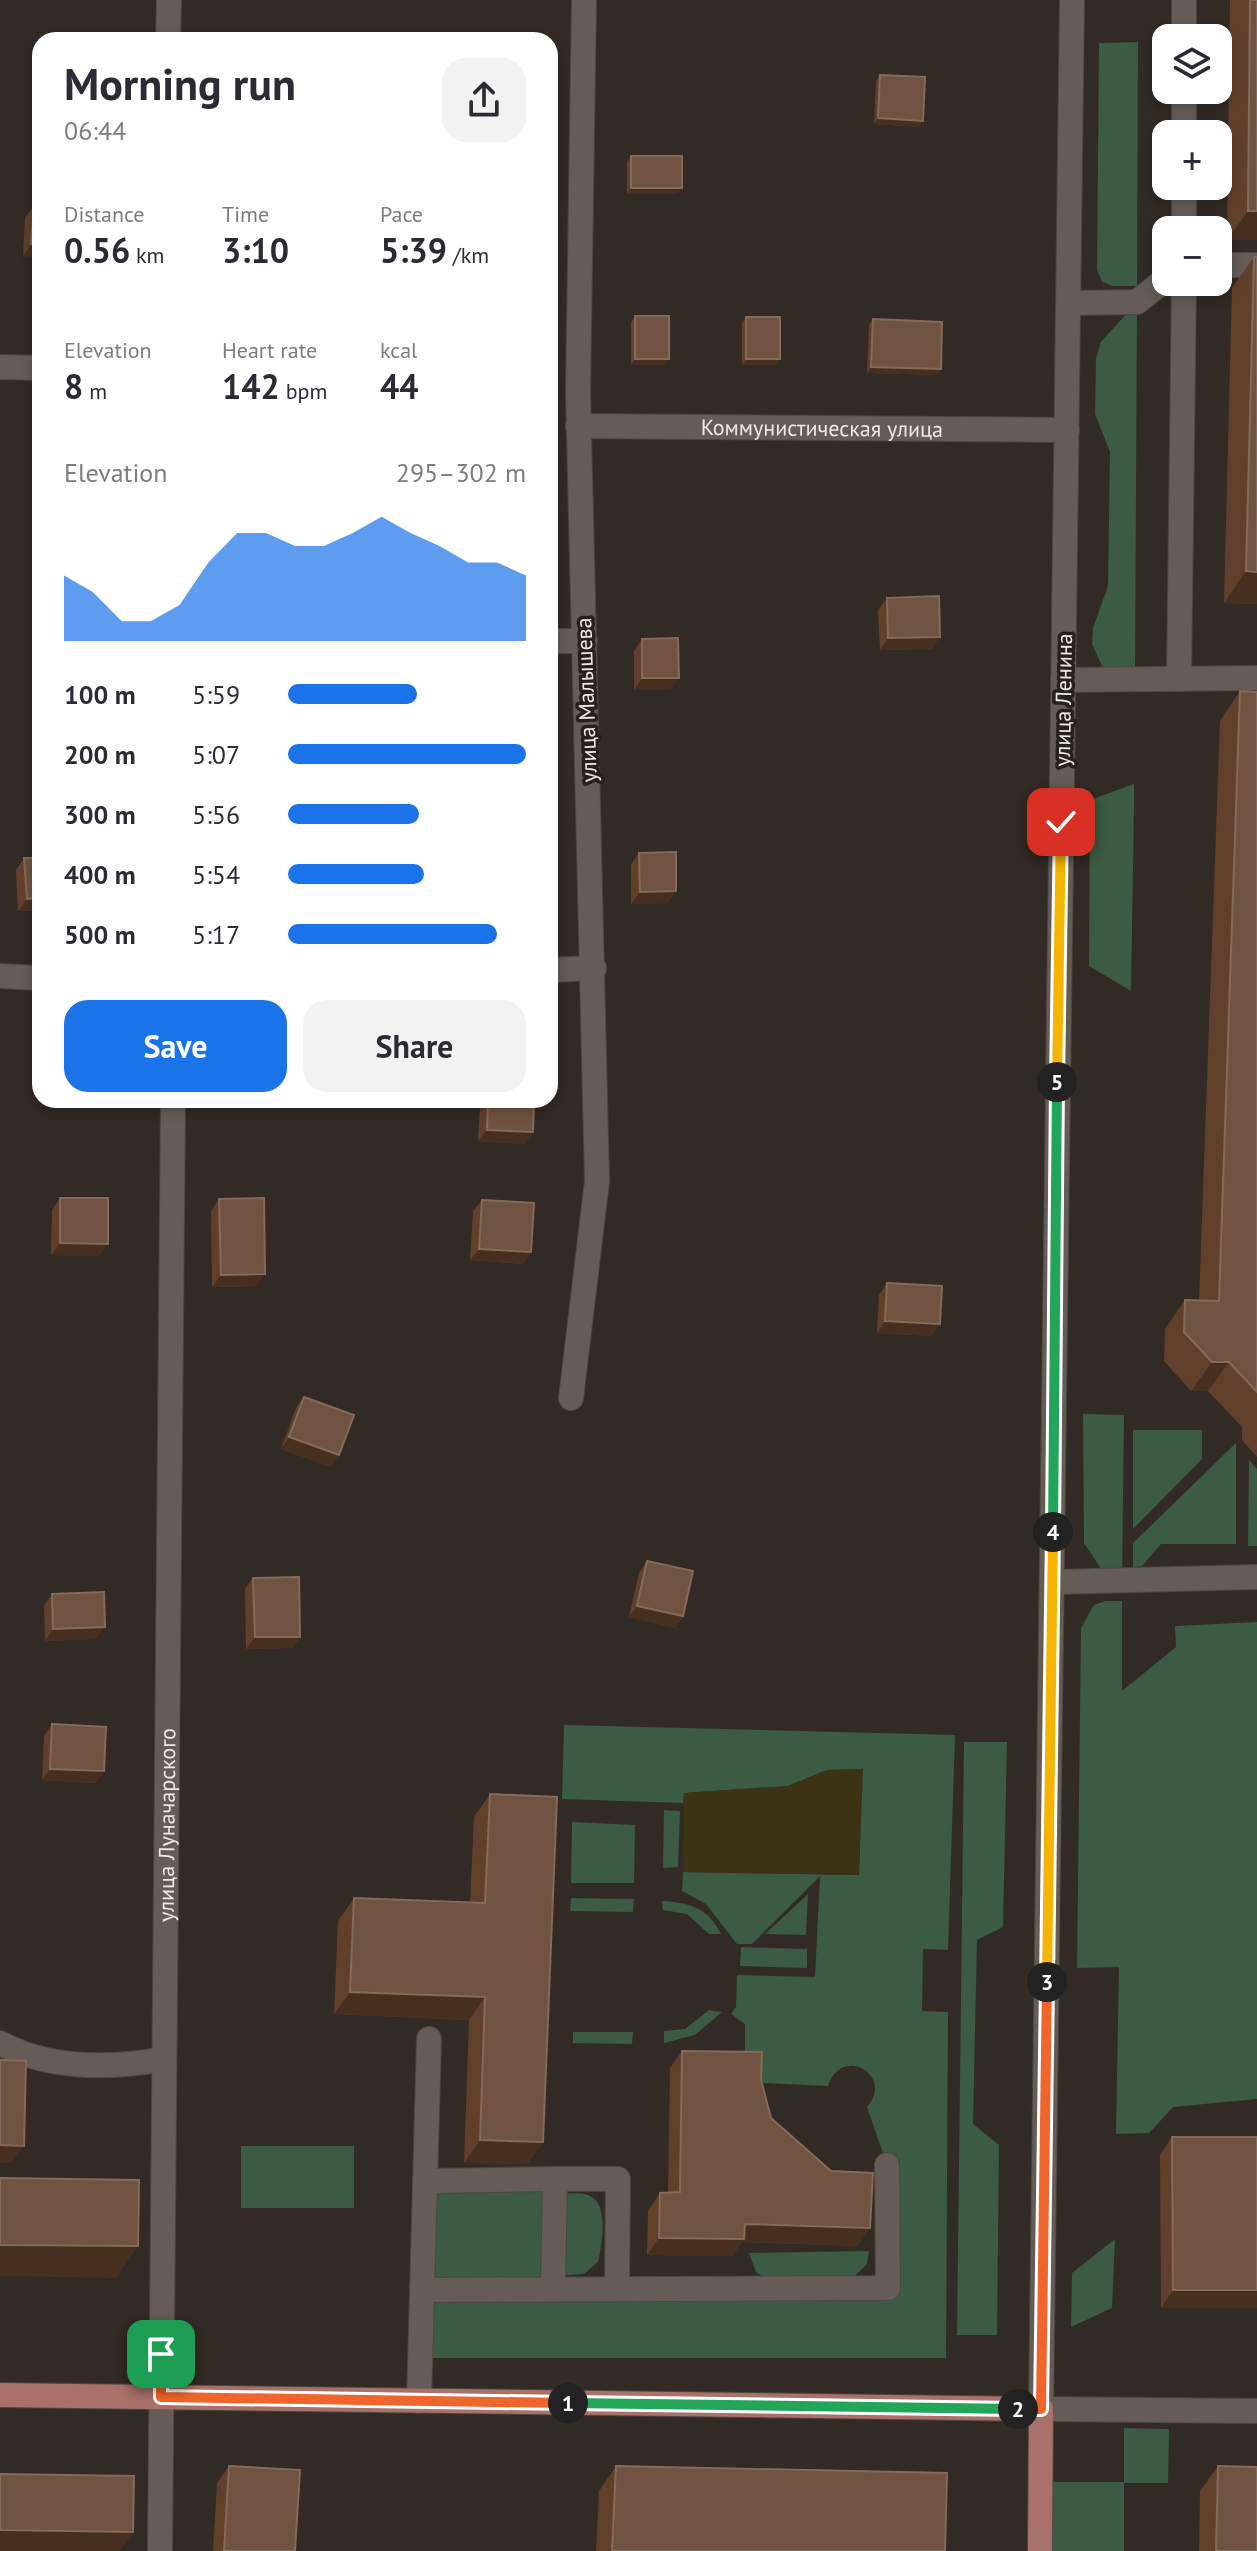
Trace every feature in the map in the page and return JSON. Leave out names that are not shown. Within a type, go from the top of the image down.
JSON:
[{"type":"main road","points":[[0,2395],[1041,2409]]},
{"type":"main road","name":"улица Ленина","points":[[1040,2551],[1041,2409]]},
{"type":"street","points":[[168,32],[169,0]]},
{"type":"street","name":"улица Малышева","points":[[571,1398],[597,1181],[578,426],[584,0]]},
{"type":"street","name":"улица Ленина","points":[[1041,2409],[1072,0]]},
{"type":"street","points":[[1184,0],[1184,24]]},
{"type":"street","points":[[1232,265],[1257,265]]},
{"type":"street","points":[[1069,303],[1137,302],[1152,290]]},
{"type":"street","points":[[1179,679],[1184,296]]},
{"type":"street","points":[[0,367],[32,368]]},
{"type":"street","name":"Коммунистическая улица","points":[[578,426],[1067,430]]},
{"type":"street","points":[[558,641],[585,641]]},
{"type":"street","points":[[1063,680],[1257,678]]},
{"type":"street","points":[[558,970],[594,968]]},
{"type":"street","points":[[0,976],[32,978]]},
{"type":"street","name":"улица Луначарского","points":[[160,2551],[173,1108]]},
{"type":"street","points":[[1053,1582],[1257,1577]]},
{"type":"street","points":[[419,2401],[429,2039]]},
{"type":"street","points":[[0,2043],[55,2063],[123,2067],[164,2059]]},
{"type":"street","points":[[422,2290],[888,2288],[887,2165]]},
{"type":"street","points":[[553,2289],[555,2179]]},
{"type":"street","points":[[425,2181],[618,2179],[617,2289]]},
{"type":"street","points":[[1041,2409],[1257,2411]]},
{"type":"green space","points":[[1138,42],[1137,286],[1113,286],[1102,282],[1097,270],[1099,43]]},
{"type":"green space","points":[[1137,302],[1135,679],[1102,666],[1092,644],[1093,628],[1108,586],[1110,452],[1095,414],[1096,358],[1101,342]]},
{"type":"green space","points":[[1134,784],[1131,991],[1089,966],[1090,800]]},
{"type":"green space","points":[[1083,1414],[1124,1415],[1122,1580],[1102,1570],[1084,1543]]},
{"type":"green space","points":[[1133,1430],[1202,1430],[1202,1459],[1133,1529]]},
{"type":"green space","points":[[1236,1443],[1236,1544],[1161,1544],[1142,1566],[1133,1568],[1133,1543]]},
{"type":"green space","points":[[1249,1460],[1257,1469],[1257,1546],[1248,1546]]},
{"type":"green space","points":[[1105,1601],[1122,1601],[1122,1691],[1176,1647],[1175,1626],[1257,1622],[1257,2099],[1173,2107],[1149,2133],[1116,2134],[1119,1967],[1077,1968],[1081,1628],[1094,1605]]},
{"type":"green space","points":[[564,1725],[955,1735],[948,1950],[923,1949],[922,2011],[948,2012],[946,2358],[420,2358],[425,2181],[555,2179],[555,2194],[584,2194],[595,2199],[603,2225],[598,2262],[584,2274],[553,2276],[553,2289],[888,2287],[887,2165],[867,2107],[874,2095],[875,2084],[870,2075],[853,2066],[844,2067],[835,2074],[828,2086],[762,2083],[745,2056],[745,2024],[731,2014],[736,2007],[737,1975],[815,1977],[820,1876],[752,1944],[737,1944],[706,1904],[682,1891],[683,1872],[859,1875],[862,1769],[827,1770],[788,1786],[684,1793],[683,1803],[562,1799]]},
{"type":"green space","points":[[964,1742],[1007,1742],[1003,1927],[977,1940],[973,2124],[999,2145],[997,2335],[957,2335]]},
{"type":"green space","points":[[664,1810],[680,1811],[678,1867],[663,1868]]},
{"type":"green space","points":[[572,1822],[635,1825],[634,1883],[571,1883]]},
{"type":"green space","points":[[808,1894],[806,1935],[765,1934]]},
{"type":"green space","points":[[571,1898],[634,1899],[633,1912],[570,1911]]},
{"type":"green space","points":[[662,1901],[697,1908],[710,1918],[721,1934],[709,1934],[687,1914],[663,1910]]},
{"type":"green space","points":[[741,1947],[807,1949],[807,1968],[740,1966]]},
{"type":"green space","points":[[709,2010],[722,2012],[695,2035],[664,2043],[664,2031],[685,2029]]},
{"type":"green space","points":[[573,2032],[633,2032],[632,2044],[573,2043]]},
{"type":"green space","points":[[241,2146],[354,2146],[354,2208],[241,2208]]},
{"type":"green space","points":[[1115,2239],[1112,2308],[1071,2327],[1072,2273]]},
{"type":"green space","points":[[869,2251],[867,2264],[853,2278],[765,2278],[756,2272],[749,2253]]},
{"type":"green space","points":[[1124,2428],[1169,2429],[1168,2483],[1124,2483],[1124,2551],[1040,2551],[1040,2482],[1124,2482]]},
{"type":"sand","points":[[863,1769],[859,1875],[683,1872],[684,1793],[788,1786],[827,1770]]},
{"type":"building","points":[[1250,0],[1257,0],[1257,211],[1248,211]]},
{"type":"building","points":[[880,75],[925,77],[923,121],[878,118]]},
{"type":"building","points":[[631,156],[682,156],[682,188],[631,188]]},
{"type":"building","points":[[1254,257],[1257,257],[1257,572],[1246,571]]},
{"type":"building","points":[[635,316],[669,316],[669,359],[635,359]]},
{"type":"building","points":[[746,317],[780,317],[780,359],[746,359]]},
{"type":"building","points":[[873,319],[942,322],[941,369],[871,367]]},
{"type":"building","points":[[939,596],[940,637],[888,638],[887,598]]},
{"type":"building","points":[[678,638],[679,678],[642,678],[642,639]]},
{"type":"building","points":[[1240,691],[1257,692],[1257,1392],[1229,1362],[1212,1362],[1184,1332],[1185,1300],[1219,1301]]},
{"type":"building","points":[[676,852],[676,891],[640,892],[639,853]]},
{"type":"building","points":[[24,858],[32,858],[32,899],[27,899]]},
{"type":"building","points":[[488,1108],[534,1108],[533,1132],[487,1130]]},
{"type":"building","points":[[60,1198],[108,1198],[108,1244],[60,1243]]},
{"type":"building","points":[[264,1198],[265,1274],[221,1275],[219,1199]]},
{"type":"building","points":[[482,1200],[534,1203],[531,1252],[479,1249]]},
{"type":"building","points":[[887,1283],[942,1286],[940,1324],[885,1321]]},
{"type":"building","points":[[304,1397],[354,1415],[339,1455],[289,1437]]},
{"type":"building","points":[[647,1561],[693,1571],[683,1616],[637,1606]]},
{"type":"building","points":[[299,1577],[300,1637],[255,1637],[253,1578]]},
{"type":"building","points":[[104,1592],[105,1627],[53,1629],[52,1594]]},
{"type":"building","points":[[52,1724],[106,1727],[104,1771],[50,1769]]},
{"type":"building","points":[[490,1794],[557,1797],[543,2142],[480,2140],[485,1997],[350,1992],[354,1898],[485,1903]]},
{"type":"building","points":[[682,2051],[762,2052],[761,2080],[771,2118],[831,2171],[873,2173],[870,2228],[745,2224],[744,2239],[659,2238],[660,2193],[680,2192]]},
{"type":"building","points":[[0,2060],[26,2061],[24,2146],[0,2145]]},
{"type":"building","points":[[1172,2137],[1257,2137],[1257,2290],[1173,2290]]},
{"type":"building","points":[[0,2178],[139,2180],[138,2246],[0,2245]]},
{"type":"building","points":[[229,2466],[300,2470],[295,2551],[224,2551]]},
{"type":"building","points":[[616,2466],[947,2473],[945,2551],[612,2551]]},
{"type":"building","points":[[1218,2466],[1257,2467],[1257,2551],[1216,2551]]},
{"type":"building","points":[[0,2474],[134,2476],[133,2532],[0,2530]]},
{"type":"route","points":[[161,2354],[161,2397],[1041,2409],[1061,822]]}]
